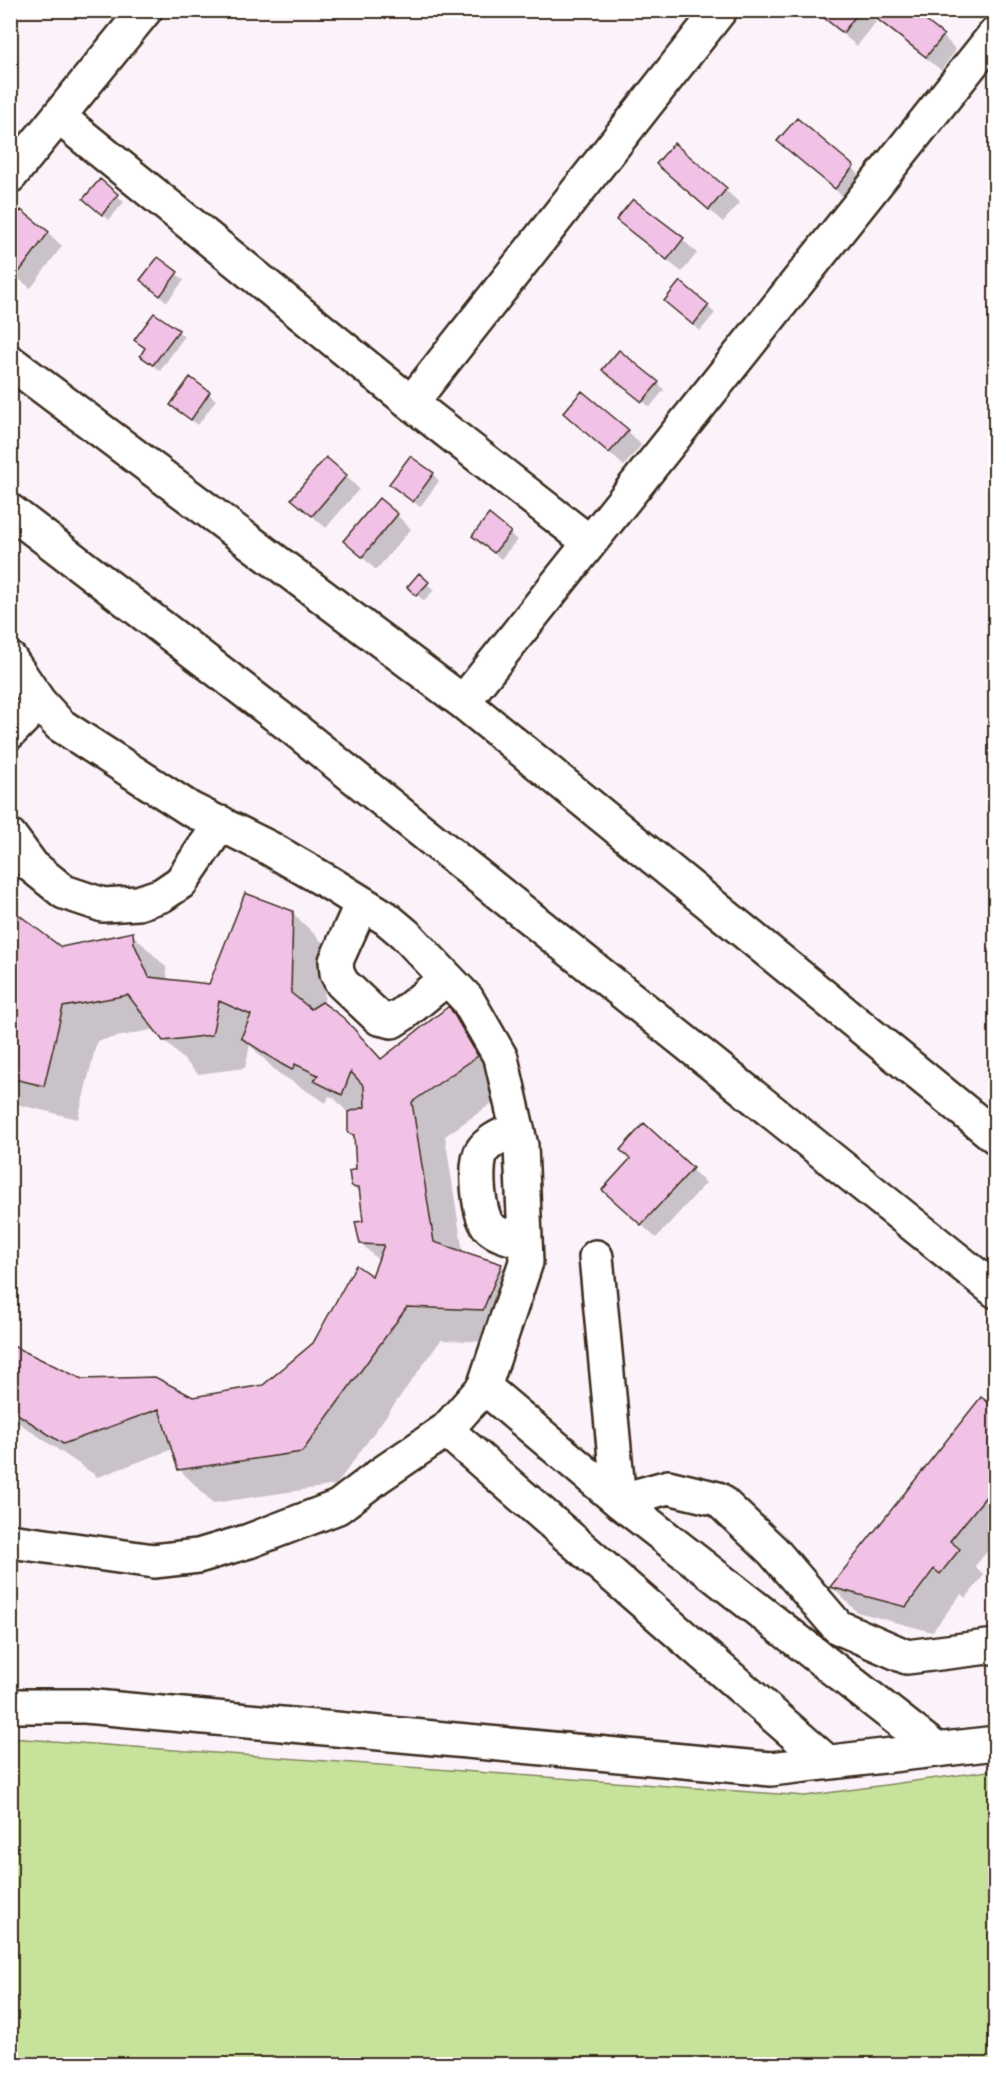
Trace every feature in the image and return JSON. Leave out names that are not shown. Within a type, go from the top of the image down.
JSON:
[{"type":"street","points":[[10,176],[145,10]]},
{"type":"street","points":[[411,403],[720,10]]},
{"type":"street","points":[[463,702],[996,33]]},
{"type":"street","points":[[60,117],[411,403],[589,542]]},
{"type":"street","points":[[10,362],[463,702],[996,1137]]},
{"type":"street","points":[[10,511],[293,728],[996,1291]]},
{"type":"street","points":[[10,659],[39,702],[60,725],[190,809],[269,848],[386,918],[405,934],[467,999],[501,1058],[517,1128],[521,1146],[526,1262],[484,1387],[446,1430],[338,1507],[198,1556],[154,1560],[10,1541]]},
{"type":"street","points":[[10,732],[39,702]]},
{"type":"street","points":[[10,836],[32,866],[64,892],[103,905],[138,903],[162,895],[182,882],[221,823]]},
{"type":"street","points":[[362,903],[336,961],[337,974],[342,983],[379,1018],[393,1021],[447,978]]},
{"type":"street","points":[[517,1128],[495,1140],[482,1151],[478,1170],[481,1215],[489,1227],[525,1242]]},
{"type":"street","points":[[596,1257],[619,1501]]},
{"type":"street","points":[[484,1387],[619,1501],[937,1750]]},
{"type":"street","points":[[446,1430],[827,1762]]},
{"type":"street","points":[[619,1501],[668,1487],[718,1499],[773,1551],[838,1627],[907,1656],[996,1646]]},
{"type":"street","points":[[10,1706],[85,1706],[771,1769],[996,1743]]},
{"type":"green space","points":[[11,1738],[805,1796],[995,1770],[995,2064],[11,2064]]},
{"type":"building","points":[[814,10],[860,10],[843,33]]},
{"type":"building","points":[[884,10],[912,10],[944,35],[926,57],[877,19]]},
{"type":"building","points":[[797,118],[854,166],[835,189],[777,141]]},
{"type":"building","points":[[674,143],[727,188],[709,210],[656,164]]},
{"type":"building","points":[[100,179],[118,194],[102,215],[83,199]]},
{"type":"building","points":[[633,199],[684,238],[667,260],[616,220]]},
{"type":"building","points":[[21,210],[49,232],[17,275],[10,271],[10,224]]},
{"type":"building","points":[[158,257],[178,272],[160,296],[140,280]]},
{"type":"building","points":[[680,281],[709,305],[693,325],[664,301]]},
{"type":"building","points":[[154,313],[179,330],[153,365],[140,356],[145,348],[134,340]]},
{"type":"building","points":[[619,350],[659,382],[642,402],[602,370]]},
{"type":"building","points":[[190,377],[210,392],[191,420],[170,405]]},
{"type":"building","points":[[582,391],[629,430],[609,453],[563,413]]},
{"type":"building","points":[[410,456],[434,473],[413,502],[389,484]]},
{"type":"building","points":[[326,457],[347,475],[312,516],[291,499]]},
{"type":"building","points":[[379,498],[398,514],[362,557],[343,541]]},
{"type":"building","points":[[489,514],[511,532],[494,553],[472,536]]},
{"type":"building","points":[[419,573],[429,582],[416,596],[407,587]]},
{"type":"building","points":[[245,893],[293,911],[291,993],[311,1009],[322,1002],[345,1019],[381,1059],[449,1006],[478,1056],[412,1102],[434,1242],[502,1264],[483,1310],[407,1307],[302,1452],[178,1470],[159,1409],[63,1444],[10,1409],[10,1350],[13,1346],[82,1379],[155,1377],[193,1397],[263,1385],[313,1343],[356,1265],[372,1276],[384,1245],[360,1244],[355,1222],[363,1221],[359,1187],[355,1188],[351,1185],[349,1171],[356,1169],[354,1135],[348,1133],[348,1112],[365,1107],[364,1086],[351,1072],[342,1095],[314,1081],[318,1075],[295,1064],[292,1070],[283,1065],[241,1038],[251,1015],[219,1001],[212,1035],[163,1041],[128,995],[63,1007],[44,1086],[10,1078],[10,908],[61,947],[133,932],[134,943],[149,977],[209,984]]},
{"type":"building","points":[[644,1123],[693,1168],[641,1225],[602,1190],[630,1159],[620,1150]]},
{"type":"building","points":[[981,1397],[996,1408],[996,1484],[950,1541],[960,1549],[940,1574],[934,1569],[906,1607],[830,1587]]}]
